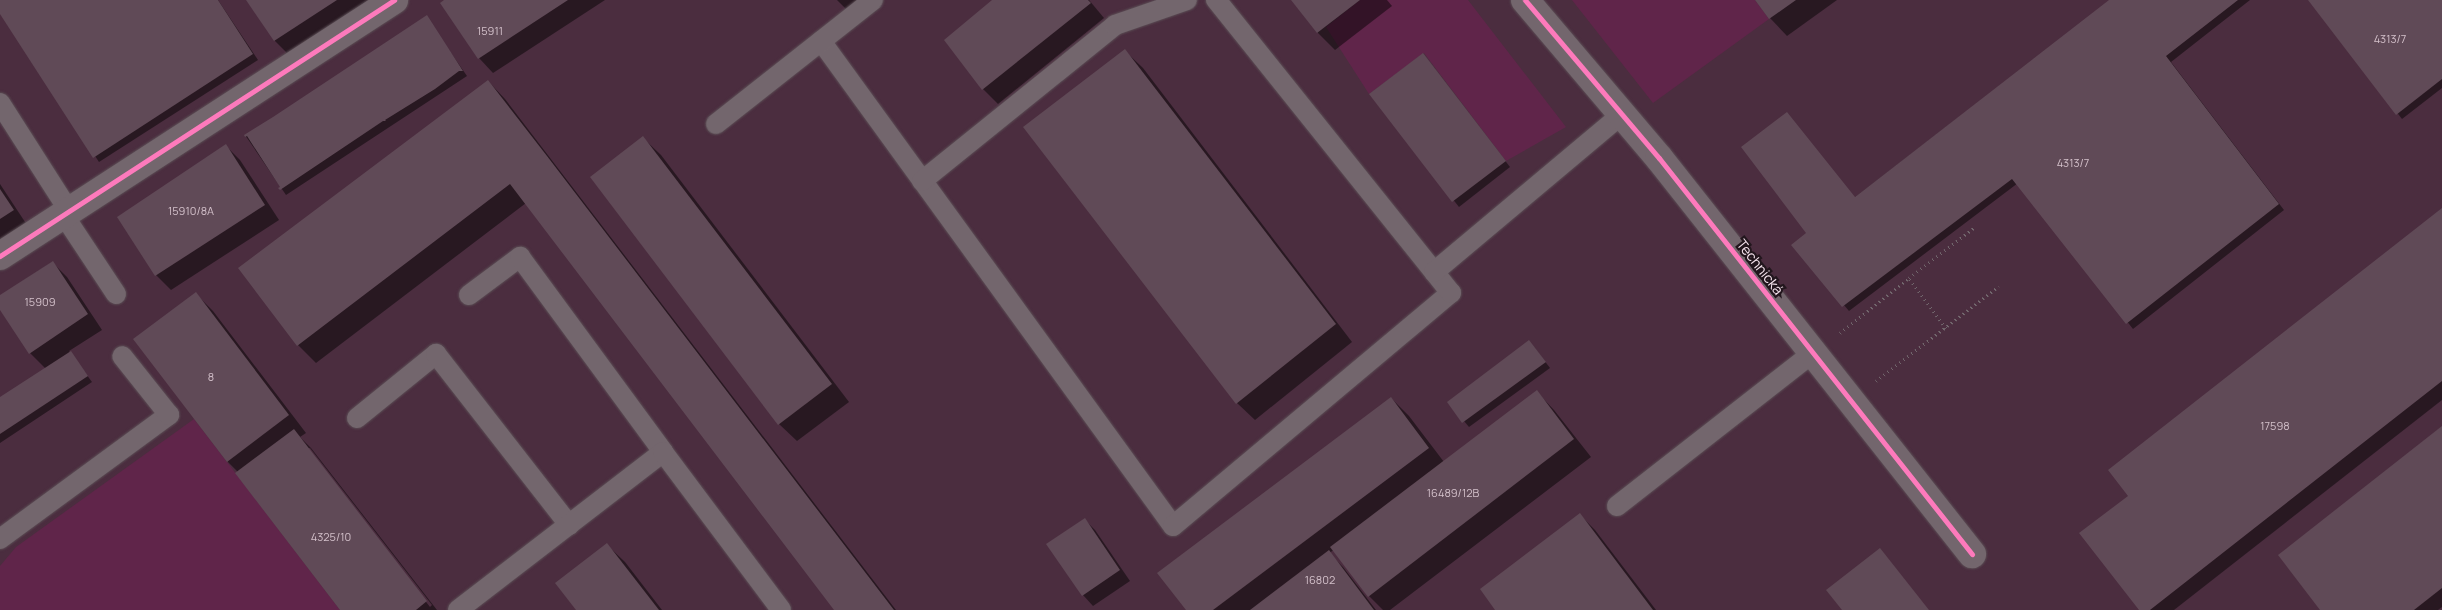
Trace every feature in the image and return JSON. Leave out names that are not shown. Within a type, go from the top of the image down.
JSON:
[{"type":"street","points":[[0,256],[394,0]]},
{"type":"street","name":"Technická","points":[[1525,0],[1621,115],[1660,158],[1972,554]]},
{"type":"lane","points":[[716,124],[873,0]]},
{"type":"lane","points":[[922,181],[1116,25],[1187,0]]},
{"type":"lane","points":[[821,41],[1173,526],[1450,293],[1216,0]]},
{"type":"lane","points":[[0,103],[116,294]]},
{"type":"lane","points":[[1434,272],[1621,115]]},
{"type":"lane","points":[[469,295],[520,257],[781,610]]},
{"type":"lane","points":[[1617,506],[1814,353]]},
{"type":"lane","points":[[357,418],[436,354],[569,525]]},
{"type":"lane","points":[[0,539],[169,415],[122,356]]},
{"type":"lane","points":[[458,610],[663,452]]},
{"type":"path","points":[[1840,333],[1975,227]]},
{"type":"path","points":[[1909,278],[1946,328]]},
{"type":"path","points":[[1876,381],[2000,286]]},
{"type":"shaded area","points":[[0,0],[2442,0],[2442,610],[0,610]]},
{"type":"shaded area","points":[[1360,0],[1468,0],[1566,127],[1506,161],[1424,53],[1369,94],[1326,27]]},
{"type":"shaded area","points":[[1572,0],[1755,0],[1769,19],[1653,103]]},
{"type":"shaded area","points":[[194,419],[340,610],[0,610],[0,566],[16,547]]},
{"type":"building","points":[[0,0],[218,0],[253,54],[93,158],[0,14]]},
{"type":"building","points":[[246,0],[337,0],[274,41]]},
{"type":"building","points":[[444,0],[568,0],[478,59],[440,3]]},
{"type":"building","points":[[992,0],[1088,0],[1091,3],[982,90],[944,40]]},
{"type":"building","points":[[1291,0],[1360,0],[1317,33]]},
{"type":"building","points":[[1755,0],[1796,0],[1769,19]]},
{"type":"building","points":[[2109,0],[2238,0],[2166,56],[2279,204],[2126,324],[2012,179],[1842,307],[1791,245],[1806,233],[1741,147],[1787,112],[1855,197]]},
{"type":"building","points":[[2308,0],[2442,0],[2442,79],[2396,115]]},
{"type":"building","points":[[427,15],[463,71],[459,71],[435,89],[386,121],[383,121],[280,190],[278,188],[280,187],[247,136],[245,137],[244,135]]},
{"type":"building","points":[[1125,49],[1336,324],[1236,404],[1023,127]]},
{"type":"building","points":[[1423,53],[1506,161],[1452,202],[1369,94]]},
{"type":"building","points":[[488,80],[894,610],[834,610],[510,184],[297,346],[238,268]]},
{"type":"building","points":[[643,136],[832,384],[778,425],[590,177]]},
{"type":"building","points":[[226,144],[265,205],[155,276],[117,217]]},
{"type":"building","points":[[0,189],[14,210],[0,219]]},
{"type":"building","points":[[2442,208],[2442,381],[2150,610],[2139,610],[2079,533],[2128,496],[2108,470]]},
{"type":"building","points":[[53,261],[88,314],[29,354],[0,310],[0,295]]},
{"type":"building","points":[[196,292],[289,415],[227,462],[133,339]]},
{"type":"building","points":[[1529,340],[1546,362],[1462,423],[1447,402]]},
{"type":"building","points":[[71,351],[88,376],[0,434],[0,397]]},
{"type":"building","points":[[1537,390],[1574,439],[1368,597],[1330,547]]},
{"type":"building","points":[[1391,397],[1429,448],[1213,610],[1186,610],[1157,573]]},
{"type":"building","points":[[2442,426],[2442,588],[2414,610],[2320,610],[2278,555]]},
{"type":"building","points":[[294,429],[427,601],[416,610],[340,610],[235,473]]},
{"type":"building","points":[[1580,513],[1653,610],[1495,610],[1480,589]]},
{"type":"building","points":[[1085,518],[1120,570],[1082,596],[1046,544]]},
{"type":"building","points":[[607,543],[659,610],[576,610],[555,583]]},
{"type":"building","points":[[1880,548],[1929,610],[1842,610],[1826,590]]},
{"type":"building","points":[[1329,550],[1374,610],[1250,610]]},
{"type":"cycle path","points":[[0,256],[394,0]]},
{"type":"cycle path","points":[[1525,0],[1659,158],[1972,554]]}]
